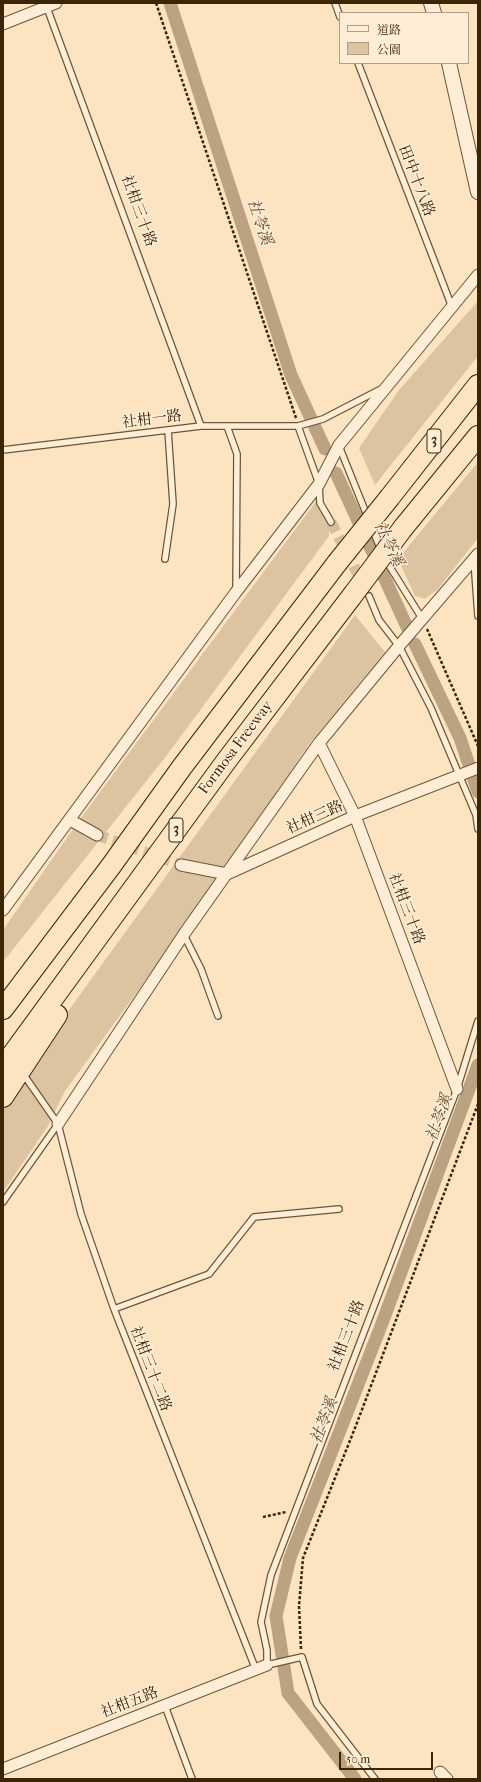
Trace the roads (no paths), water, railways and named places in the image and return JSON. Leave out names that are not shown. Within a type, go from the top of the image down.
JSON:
[{"type":"highway","name":"Formosa Freeway","points":[[3,1009],[111,866],[182,767],[337,563],[478,385]]},
{"type":"highway","name":"Formosa Freeway","points":[[3,1067],[200,797],[361,596],[403,528],[478,436]]},
{"type":"highway","points":[[3,1097],[200,797]]},
{"type":"highway","points":[[3,994],[111,866]]},
{"type":"street","points":[[3,24],[49,4]]},
{"type":"street","points":[[449,64],[478,192]]},
{"type":"street","points":[[3,910],[236,592],[319,484],[339,445],[478,275]]},
{"type":"street","points":[[58,1124],[184,934],[319,743],[399,646],[476,557]]},
{"type":"street","name":"社柑三十路","points":[[319,743],[355,816],[457,1089]]},
{"type":"street","name":"社柑三路","points":[[227,874],[355,816],[478,768]]},
{"type":"street","points":[[70,820],[97,835]]},
{"type":"street","points":[[181,865],[227,874]]},
{"type":"street","name":"社柑五路","points":[[3,1769],[267,1665]]},
{"type":"lane","points":[[335,3],[339,14]]},
{"type":"lane","name":"社柑三十路","points":[[49,4],[201,426]]},
{"type":"lane","name":"田中十八路","points":[[358,64],[452,307]]},
{"type":"lane","name":"社柑一路","points":[[3,450],[201,426],[305,425],[315,422],[386,386]]},
{"type":"lane","points":[[227,426],[237,454],[236,592]]},
{"type":"lane","points":[[298,426],[319,484],[320,503],[332,522]]},
{"type":"lane","points":[[165,559],[173,504],[168,430]]},
{"type":"lane","points":[[339,445],[388,567],[423,620]]},
{"type":"lane","points":[[476,557],[478,616]]},
{"type":"lane","points":[[361,596],[399,646],[431,708],[461,775],[476,815],[478,829]]},
{"type":"lane","points":[[184,934],[201,969],[218,1016]]},
{"type":"lane","name":"社柑三十路","points":[[267,1665],[267,1650],[261,1622],[271,1575],[457,1089],[478,1021]]},
{"type":"lane","name":"社柑三十二路","points":[[26,1078],[58,1124],[80,1214],[114,1309],[256,1670]]},
{"type":"lane","points":[[3,1202],[58,1124]]},
{"type":"lane","points":[[114,1309],[209,1274],[254,1217],[339,1209]]},
{"type":"lane","points":[[267,1665],[302,1657],[317,1704],[375,1779]]},
{"type":"lane","points":[[165,1706],[192,1779]]},
{"type":"waterway","name":"社苓溪","points":[[170,3],[291,375],[325,449]]},
{"type":"waterway","name":"社苓溪","points":[[336,473],[408,629]]},
{"type":"waterway","name":"社苓溪","points":[[415,644],[460,738],[478,792]]},
{"type":"waterway","name":"社苓溪","points":[[355,1779],[288,1693],[276,1616],[290,1558],[381,1326],[478,1065]]},
{"type":"tunnel","points":[[331,522],[369,596]]},
{"type":"tunnel","points":[[97,835],[181,865]]}]
